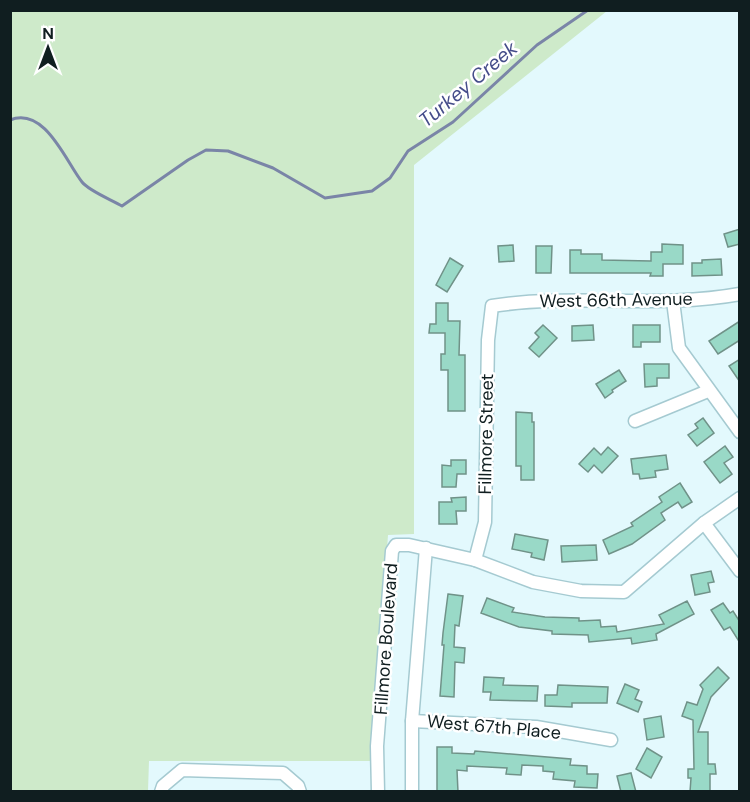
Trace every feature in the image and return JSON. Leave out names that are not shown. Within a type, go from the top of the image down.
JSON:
[{"type":"street","name":"West 66th Avenue","points":[[492,306],[522,301],[673,301],[740,294]]},
{"type":"street","points":[[673,301],[679,348],[708,391],[740,432]]},
{"type":"street","name":"Fillmore Street","points":[[476,560],[485,522],[488,340],[492,306]]},
{"type":"street","points":[[634,421],[708,391]]},
{"type":"street","points":[[426,548],[476,560],[532,582],[581,591],[624,592],[704,523],[740,498]]},
{"type":"street","points":[[704,523],[740,571]]},
{"type":"street","name":"Fillmore Boulevard","points":[[378,792],[377,746],[392,552],[396,545],[426,548],[412,720],[412,792]]},
{"type":"street","name":"West 67th Place","points":[[412,720],[536,727],[611,740]]},
{"type":"street","points":[[161,792],[163,786],[182,770],[283,773],[298,786],[300,792]]},
{"type":"green space","points":[[10,11],[607,11],[414,165],[414,534],[388,535],[372,761],[149,761],[148,791],[11,791]]},
{"type":"building","points":[[740,229],[740,244],[728,247],[724,234]]},
{"type":"building","points":[[662,244],[683,245],[683,264],[663,264],[663,276],[650,276],[651,273],[570,273],[570,250],[581,250],[581,254],[602,254],[602,260],[651,261],[651,252],[662,252]]},
{"type":"building","points":[[513,245],[514,261],[499,262],[498,246]]},
{"type":"building","points":[[536,246],[552,246],[551,273],[536,273]]},
{"type":"building","points":[[450,258],[463,266],[447,292],[436,285]]},
{"type":"building","points":[[721,259],[722,275],[692,276],[692,263]]},
{"type":"building","points":[[436,303],[448,303],[448,321],[460,321],[459,355],[465,355],[465,411],[448,411],[448,370],[441,370],[441,354],[445,354],[445,333],[429,333],[430,324],[436,324]]},
{"type":"building","points":[[740,321],[740,340],[718,354],[709,341]]},
{"type":"building","points":[[543,325],[557,338],[539,357],[529,348],[539,337],[535,333]]},
{"type":"building","points":[[593,325],[594,340],[572,341],[572,326]]},
{"type":"building","points":[[633,325],[660,325],[660,342],[641,342],[641,347],[633,347]]},
{"type":"building","points":[[740,359],[740,382],[729,366]]},
{"type":"building","points":[[644,364],[669,364],[669,378],[657,378],[657,386],[645,387]]},
{"type":"building","points":[[619,370],[626,381],[612,390],[613,392],[605,398],[596,384]]},
{"type":"building","points":[[516,412],[532,413],[534,480],[521,480],[521,466],[516,466]]},
{"type":"building","points":[[703,418],[714,433],[697,446],[688,435],[698,428],[695,424]]},
{"type":"building","points":[[725,446],[733,457],[724,463],[732,474],[720,483],[704,462]]},
{"type":"building","points":[[608,447],[618,456],[602,473],[594,465],[588,472],[579,464],[594,448],[601,455]]},
{"type":"building","points":[[666,455],[668,469],[655,471],[656,477],[640,479],[639,474],[633,474],[631,459]]},
{"type":"building","points":[[451,460],[466,460],[466,474],[457,474],[456,487],[442,487],[442,465],[451,466]]},
{"type":"building","points":[[680,483],[692,502],[682,508],[678,502],[661,513],[665,520],[632,544],[609,554],[603,540],[633,526],[631,523],[662,502],[659,497]]},
{"type":"building","points":[[466,497],[466,511],[456,511],[457,524],[439,524],[439,502],[452,502],[451,498]]},
{"type":"building","points":[[515,534],[548,540],[544,560],[531,557],[532,553],[512,549]]},
{"type":"building","points":[[596,545],[597,560],[562,562],[561,546]]},
{"type":"building","points":[[711,571],[714,582],[708,583],[710,592],[695,595],[691,575]]},
{"type":"building","points":[[448,594],[463,596],[459,626],[455,625],[454,647],[465,648],[464,663],[455,662],[454,697],[440,696],[444,645],[442,645]]},
{"type":"building","points":[[487,598],[514,608],[512,612],[545,617],[579,618],[579,621],[600,620],[601,627],[616,626],[617,632],[664,624],[659,615],[687,601],[694,614],[656,634],[657,640],[632,644],[631,638],[589,642],[588,635],[552,634],[552,631],[519,627],[481,613]]},
{"type":"building","points":[[723,603],[730,613],[733,611],[740,622],[740,643],[730,627],[724,630],[711,610]]},
{"type":"building","points":[[718,667],[729,678],[711,697],[698,732],[708,732],[708,764],[715,764],[716,774],[710,774],[710,792],[690,792],[691,778],[688,778],[688,769],[694,769],[693,720],[682,716],[687,702],[697,705],[703,689],[700,685]]},
{"type":"building","points":[[484,677],[504,678],[503,685],[538,686],[537,701],[490,700],[491,692],[483,692]]},
{"type":"building","points":[[625,684],[639,690],[635,699],[642,702],[638,712],[617,703]]},
{"type":"building","points":[[558,685],[608,687],[607,703],[572,703],[572,707],[545,706],[545,695],[557,695]]},
{"type":"building","points":[[661,716],[664,737],[647,740],[644,719]]},
{"type":"building","points":[[437,747],[452,747],[452,753],[474,754],[475,751],[571,759],[570,765],[587,766],[587,774],[598,774],[597,788],[574,787],[575,781],[553,779],[554,772],[543,771],[543,766],[522,765],[521,775],[506,774],[507,768],[467,766],[467,771],[457,770],[458,792],[437,792]]},
{"type":"building","points":[[647,748],[662,757],[651,778],[636,769]]},
{"type":"building","points":[[631,773],[636,792],[621,792],[617,776]]},
{"type":"waterway","name":"Turkey Creek","points":[[10,120],[22,118],[34,121],[44,128],[82,182],[95,192],[122,206],[206,150],[228,151],[273,168],[325,198],[372,191],[390,178],[408,151],[453,122],[537,45],[588,10]]}]
